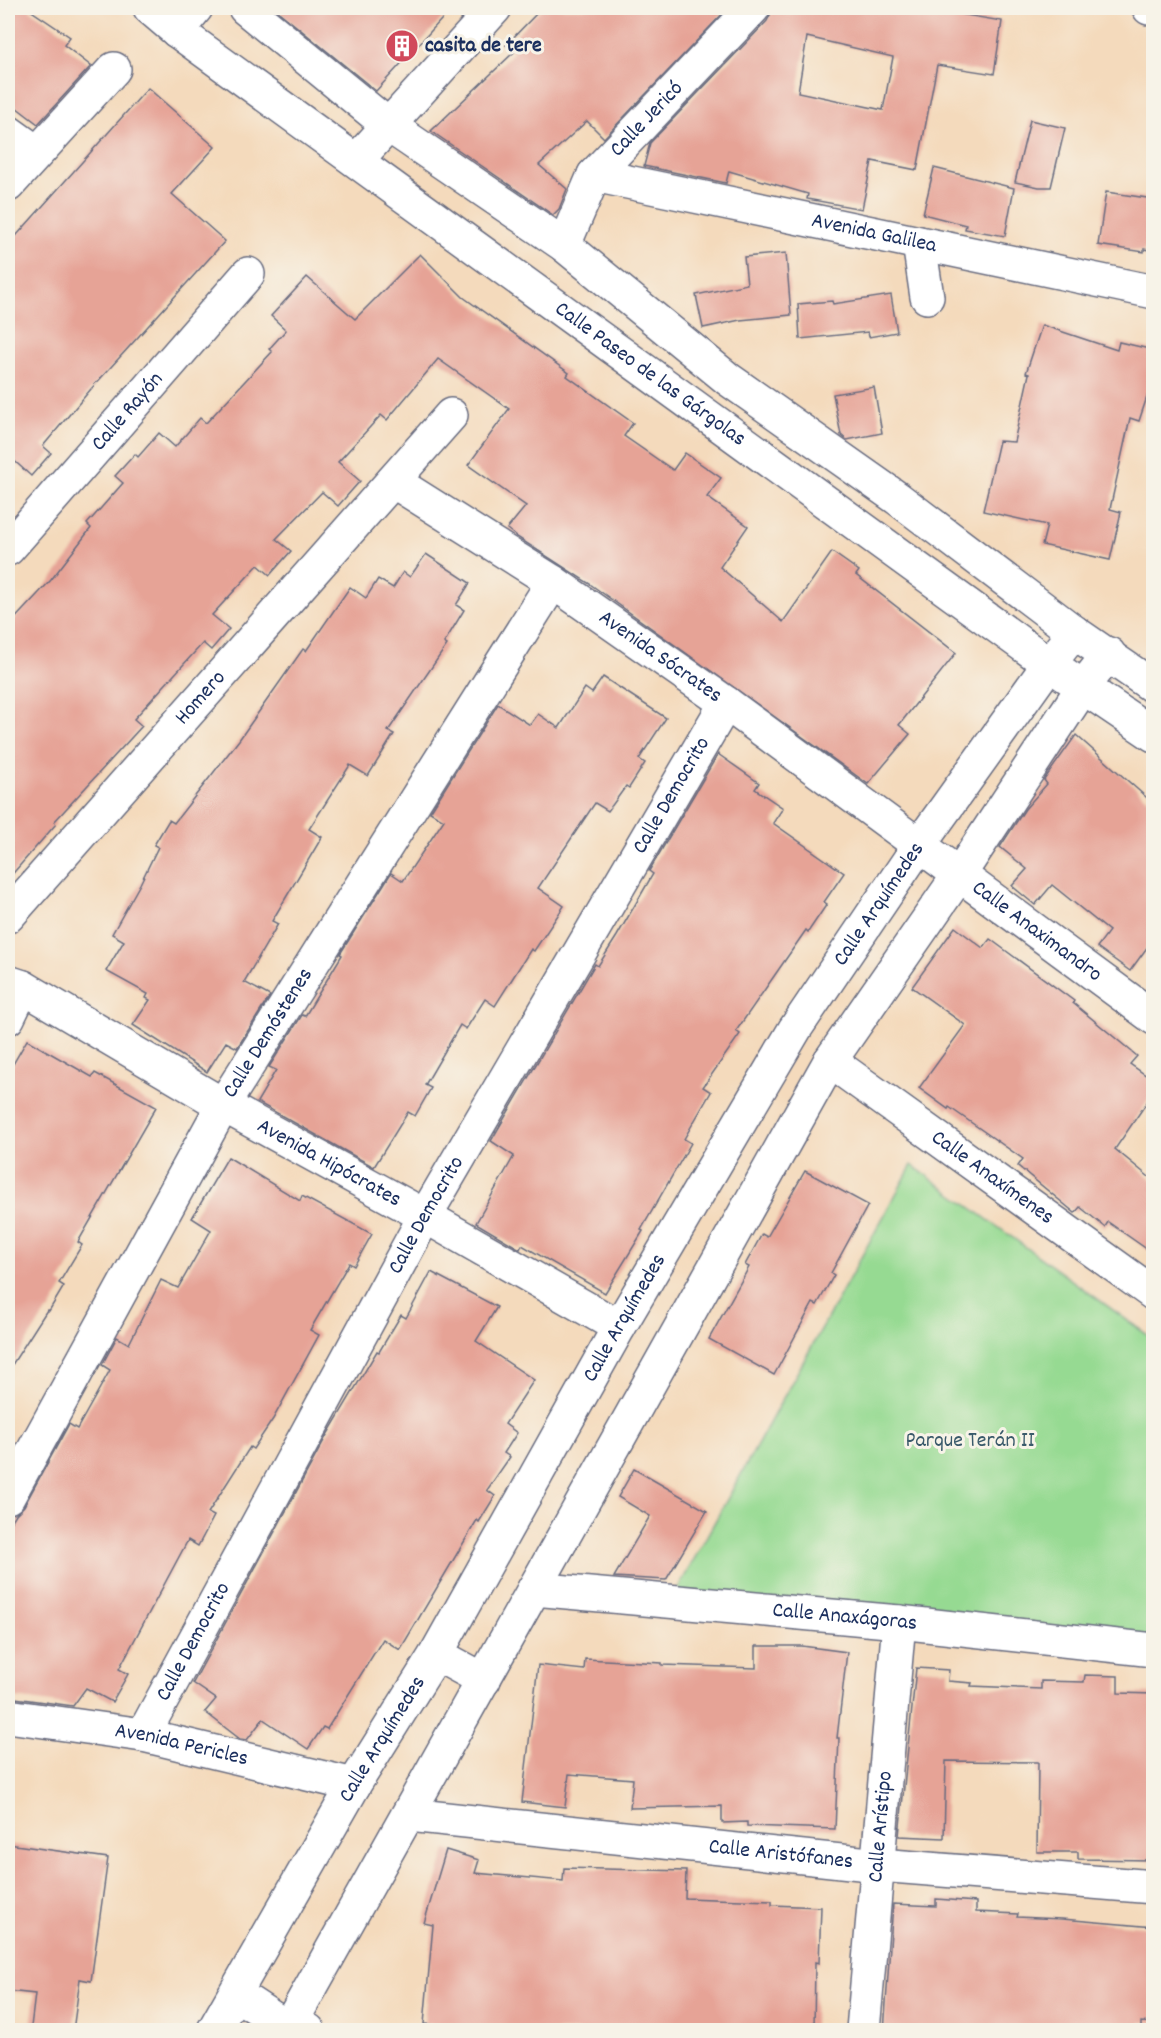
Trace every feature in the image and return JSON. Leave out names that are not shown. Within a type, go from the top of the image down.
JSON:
[{"type":"street","name":"Calle Paseo de las Gárgolas","points":[[150,8],[187,20],[357,160],[1049,664],[1154,735]]},
{"type":"street","name":"Calle Paseo de las Gárgolas","points":[[245,8],[388,125],[564,245],[728,379],[897,498],[1074,632],[1154,687]]},
{"type":"street","points":[[357,160],[495,8]]},
{"type":"street","name":"Calle Jericó","points":[[564,245],[594,175],[753,8]]},
{"type":"street","points":[[8,185],[114,69]]},
{"type":"street","points":[[8,132],[36,152]]},
{"type":"street","name":"Avenida Galilea","points":[[594,175],[1154,292]]},
{"type":"street","points":[[919,243],[927,297]]},
{"type":"street","name":"Calle Rayón","points":[[8,549],[248,274]]},
{"type":"street","name":"Homero","points":[[8,916],[451,415]]},
{"type":"street","name":"Avenida Sócrates","points":[[393,481],[553,582],[726,703],[920,844]]},
{"type":"street","name":"Calle Demóstenes","points":[[8,1497],[223,1105],[553,582]]},
{"type":"street","name":"Calle Arquímedes","points":[[214,2031],[354,1785],[436,1654],[619,1328],[795,1029],[920,844],[1074,632]]},
{"type":"street","points":[[236,1994],[294,2030],[534,1589],[830,1061],[959,875],[1083,687],[1109,654]]},
{"type":"street","name":"Calle Democrito","points":[[144,1735],[425,1216],[726,703]]},
{"type":"street","name":"Calle Anaximandro","points":[[920,844],[1154,1018]]},
{"type":"street","points":[[8,1018],[15,985]]},
{"type":"street","name":"Avenida Hipócrates","points":[[15,985],[619,1328]]},
{"type":"street","name":"Calle Anaxímenes","points":[[830,1061],[1154,1294]]},
{"type":"street","name":"Calle Anaxágoras","points":[[534,1589],[899,1622],[1154,1650]]},
{"type":"street","name":"Calle Arístipo","points":[[863,2031],[899,1622]]},
{"type":"street","points":[[436,1654],[484,1680]]},
{"type":"street","name":"Avenida Pericles","points":[[8,1716],[144,1735],[354,1785]]},
{"type":"street","name":"Calle Aristófanes","points":[[409,1815],[879,1865],[1154,1887]]},
{"type":"green space","name":"Parque Terán II","points":[[912,1165],[1153,1339],[1153,1644],[671,1601]]},
{"type":"building","points":[[8,8],[27,8],[70,37],[64,45],[91,66],[38,124],[8,101]]},
{"type":"building","points":[[274,8],[452,8],[376,91]]},
{"type":"building","points":[[542,8],[728,8],[604,138],[587,121],[539,165],[567,189],[559,209],[553,215],[431,131],[514,52],[506,45]]},
{"type":"building","points":[[771,8],[948,8],[947,12],[1002,21],[994,74],[937,65],[917,170],[872,161],[862,209],[807,199],[808,194],[729,171],[726,183],[644,166],[650,143],[767,21]],"holes":[[[807,37],[893,57],[883,110],[798,92]]]},
{"type":"building","points":[[148,88],[215,147],[172,194],[225,241],[91,389],[43,446],[51,453],[31,476],[8,455],[8,245]]},
{"type":"building","points":[[1030,120],[1065,128],[1051,187],[1015,182]]},
{"type":"building","points":[[934,168],[1014,188],[1005,236],[965,229],[966,225],[923,214]]},
{"type":"building","points":[[1106,192],[1154,199],[1154,251],[1144,249],[1144,252],[1098,245]]},
{"type":"building","points":[[786,253],[791,315],[740,320],[703,328],[696,295],[747,284],[744,257]]},
{"type":"building","points":[[420,254],[463,297],[569,373],[567,376],[633,423],[624,436],[673,470],[685,453],[721,478],[707,497],[748,526],[720,567],[783,622],[832,552],[859,571],[856,575],[956,653],[899,725],[910,734],[868,784],[590,584],[517,537],[507,529],[526,506],[468,465],[509,409],[438,359],[387,420],[381,415],[338,462],[360,481],[338,506],[322,492],[276,539],[291,551],[270,575],[258,565],[212,615],[229,629],[211,650],[203,643],[134,719],[142,726],[54,822],[56,824],[8,879],[8,626],[51,580],[91,528],[87,524],[123,483],[115,476],[135,454],[138,457],[159,433],[175,447],[200,418],[206,423],[272,352],[269,349],[286,330],[271,316],[307,277],[355,319]]},
{"type":"building","points":[[891,295],[897,332],[869,337],[868,332],[800,339],[798,304],[832,301],[833,304]]},
{"type":"building","points":[[1042,325],[1117,350],[1119,342],[1154,350],[1154,376],[1139,421],[1130,418],[1110,509],[1121,512],[1110,560],[1042,545],[1047,525],[983,511],[999,441],[1014,442],[1029,374],[1026,373]]},
{"type":"building","points":[[874,387],[882,433],[847,440],[841,435],[833,394]]},
{"type":"building","points":[[426,554],[470,583],[456,605],[464,610],[444,643],[447,645],[388,731],[394,734],[368,776],[350,765],[309,829],[322,837],[272,921],[278,924],[244,982],[270,996],[237,1048],[226,1042],[207,1072],[133,1025],[150,1000],[146,998],[148,994],[106,971],[124,941],[112,934],[140,884],[158,847],[154,845],[169,820],[174,823],[239,740],[303,649],[306,651],[350,587],[366,598],[378,579],[393,588],[403,572],[410,577]]},
{"type":"building","points":[[603,677],[666,718],[639,759],[645,763],[629,788],[626,786],[608,811],[595,803],[538,888],[564,906],[534,951],[531,949],[495,1006],[485,999],[466,1029],[460,1025],[425,1085],[431,1088],[415,1116],[408,1112],[374,1167],[257,1102],[276,1070],[269,1067],[302,1015],[305,1016],[342,955],[340,954],[391,873],[403,881],[444,820],[430,812],[498,704],[530,725],[538,714],[559,728],[585,688],[592,693]]},
{"type":"building","points":[[1076,735],[1154,804],[1154,938],[1130,971],[1097,947],[1109,931],[1052,885],[1035,905],[1012,886],[1027,869],[1000,847],[1025,809],[1047,784],[1044,780]]},
{"type":"building","points":[[718,754],[759,783],[755,789],[783,808],[773,823],[844,873],[824,902],[827,904],[808,932],[806,930],[736,1031],[740,1034],[703,1087],[711,1092],[684,1139],[691,1143],[641,1230],[643,1231],[605,1293],[522,1245],[520,1249],[476,1223],[514,1156],[491,1141],[595,964],[598,966],[617,936],[653,874],[649,871]]},
{"type":"building","points":[[955,927],[983,948],[990,939],[1074,1001],[1073,1003],[1137,1056],[1130,1064],[1154,1081],[1154,1092],[1115,1149],[1154,1181],[1154,1254],[1108,1222],[1105,1227],[1080,1207],[1075,1213],[1018,1166],[1023,1159],[919,1088],[965,1025],[912,987]]},
{"type":"building","points":[[27,1040],[92,1077],[95,1073],[156,1107],[78,1242],[82,1245],[59,1283],[64,1286],[8,1371],[8,1073]]},
{"type":"building","points":[[228,1157],[300,1201],[302,1196],[372,1234],[354,1266],[349,1263],[310,1330],[319,1335],[273,1419],[253,1449],[250,1447],[208,1513],[214,1516],[198,1546],[188,1540],[119,1669],[128,1674],[112,1702],[86,1688],[73,1706],[8,1697],[8,1527],[24,1506],[69,1424],[77,1429],[110,1370],[102,1365],[117,1337],[129,1344],[161,1280],[178,1288],[211,1230],[192,1218]]},
{"type":"building","points":[[805,1171],[868,1205],[831,1273],[834,1275],[817,1305],[813,1303],[774,1375],[709,1339],[749,1267],[745,1265],[762,1234],[767,1237]]},
{"type":"building","points":[[431,1272],[497,1307],[476,1341],[534,1380],[505,1424],[517,1433],[504,1453],[510,1457],[487,1490],[495,1496],[479,1522],[477,1520],[400,1650],[383,1639],[327,1729],[323,1727],[308,1749],[263,1719],[247,1740],[240,1739],[205,1712],[216,1699],[193,1683],[327,1435],[401,1315],[406,1318]]},
{"type":"building","points":[[634,1469],[707,1511],[666,1580],[614,1577],[650,1516],[618,1497]]},
{"type":"building","points":[[756,1646],[802,1646],[847,1652],[837,1738],[839,1738],[835,1829],[747,1826],[747,1822],[722,1823],[722,1806],[630,1808],[633,1779],[569,1774],[565,1807],[522,1802],[538,1665],[584,1670],[585,1659],[662,1663],[662,1665],[756,1668]]},
{"type":"building","points":[[916,1668],[949,1670],[948,1681],[972,1683],[971,1686],[1041,1689],[1041,1681],[1084,1682],[1085,1675],[1118,1676],[1118,1693],[1154,1694],[1154,1860],[1078,1859],[1078,1852],[1037,1852],[1038,1762],[946,1761],[944,1838],[899,1836]]},
{"type":"building","points":[[8,1844],[108,1858],[91,1981],[80,1979],[73,2031],[31,2027],[35,1994],[8,1991]]},
{"type":"building","points":[[446,1850],[479,1860],[475,1873],[563,1881],[564,1868],[686,1871],[685,1898],[772,1901],[772,1905],[821,1907],[819,1963],[815,1962],[814,2031],[503,2031],[424,2024],[433,1925],[424,1923]]},
{"type":"building","points":[[936,1899],[976,1902],[976,1912],[1154,1927],[1154,2023],[1141,2022],[1141,2031],[884,2031],[893,1904],[936,1906]]},
{"type":"place","name":"casita de tere","points":[[402,46]]}]
